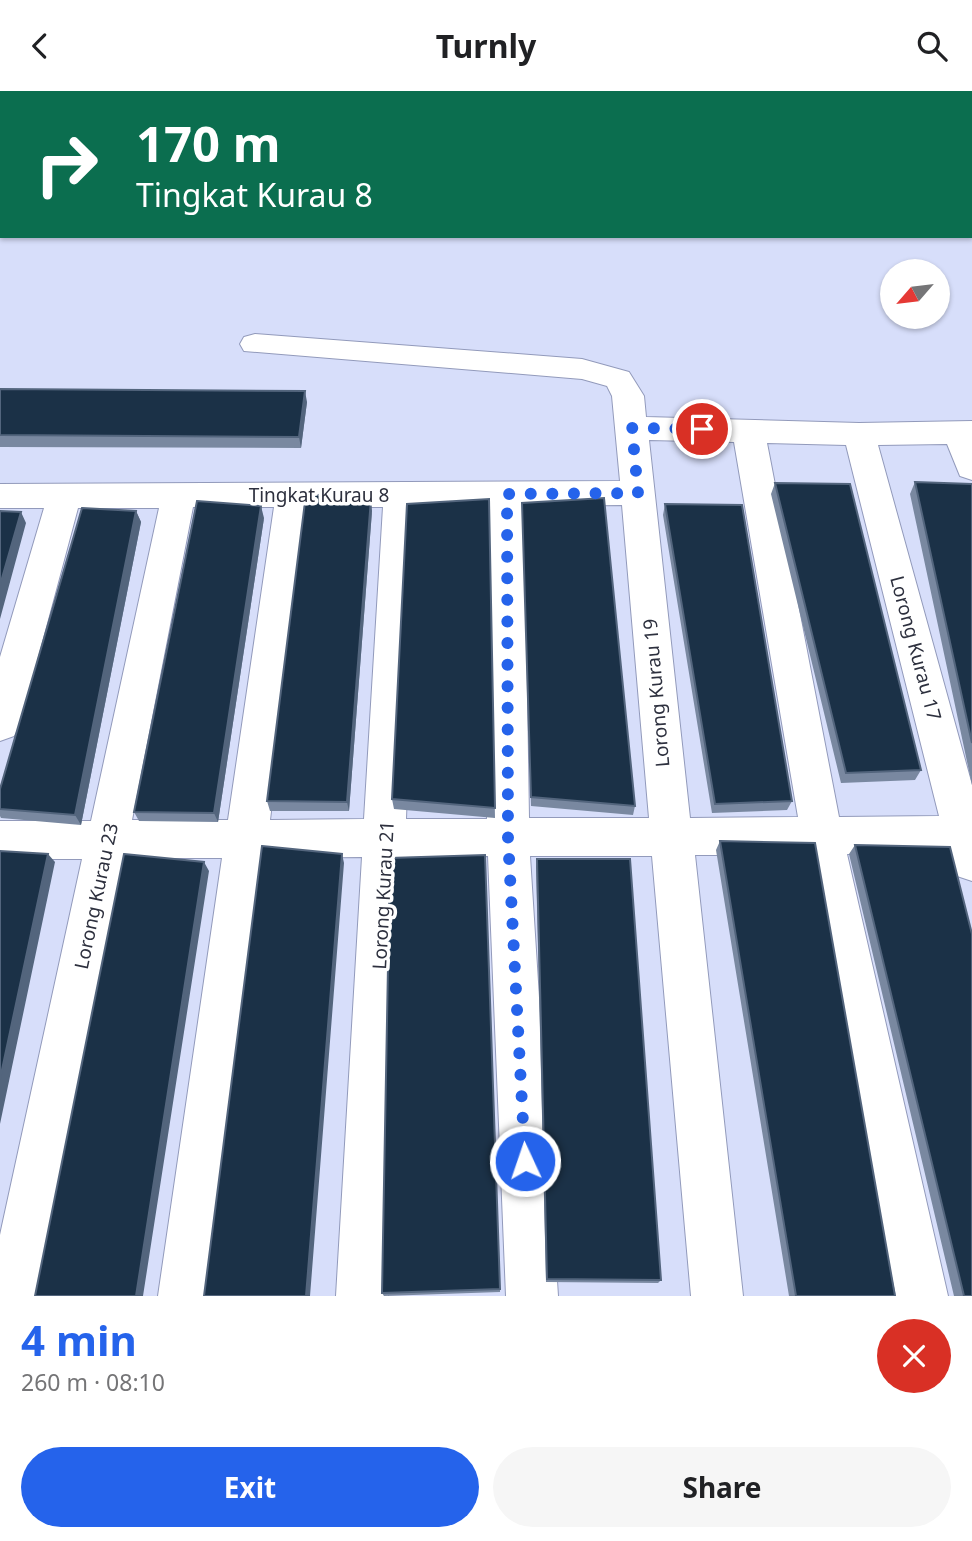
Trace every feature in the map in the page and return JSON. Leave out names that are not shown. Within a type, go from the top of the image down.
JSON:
[{"type":"street","name":"Lorong Kurau 19","points":[[255,344],[582,369],[618,379],[628,396],[717,1296]]},
{"type":"street","points":[[632,428],[859,434],[966,432],[972,468]]},
{"type":"street","points":[[748,430],[822,836],[922,1296]]},
{"type":"street","name":"Lorong Kurau 17","points":[[859,434],[970,844]]},
{"type":"street","name":"Tingkat Kurau 8","points":[[0,496],[638,493]]},
{"type":"street","name":"Lorong Kurau 21","points":[[362,1296],[401,494]]},
{"type":"street","points":[[507,494],[508,838],[532,1296]]},
{"type":"street","name":"Lorong Kurau 23","points":[[13,1296],[179,495]]},
{"type":"street","points":[[184,1296],[293,495]]},
{"type":"street","points":[[0,724],[64,496]]},
{"type":"street","points":[[0,840],[822,836],[970,844]]},
{"type":"building","points":[[0,389],[305,391],[299,437],[0,435]]},
{"type":"building","points":[[915,482],[972,484],[972,743]]},
{"type":"building","points":[[775,483],[850,484],[921,770],[846,773]]},
{"type":"building","points":[[306,494],[371,499],[347,802],[267,801]]},
{"type":"building","points":[[604,498],[635,806],[531,797],[522,503]]},
{"type":"building","points":[[489,499],[495,808],[392,799],[407,504]]},
{"type":"building","points":[[197,501],[261,506],[214,813],[134,812]]},
{"type":"building","points":[[665,504],[742,505],[792,801],[715,804]]},
{"type":"building","points":[[82,508],[136,511],[75,815],[0,809],[0,789]]},
{"type":"building","points":[[0,511],[21,512],[0,585]]},
{"type":"building","points":[[720,841],[815,843],[895,1296],[796,1296]]},
{"type":"building","points":[[855,845],[950,847],[972,934],[972,1296],[964,1296]]},
{"type":"building","points":[[262,846],[342,854],[306,1296],[204,1296]]},
{"type":"building","points":[[0,851],[48,854],[0,1079]]},
{"type":"building","points":[[124,854],[204,862],[136,1296],[35,1296]]},
{"type":"building","points":[[485,855],[500,1289],[382,1293],[390,858]]},
{"type":"building","points":[[537,859],[630,859],[661,1280],[547,1279]]},
{"type":"route","points":[[525,1161],[508,838],[507,494],[638,493],[632,428],[702,429]]}]
